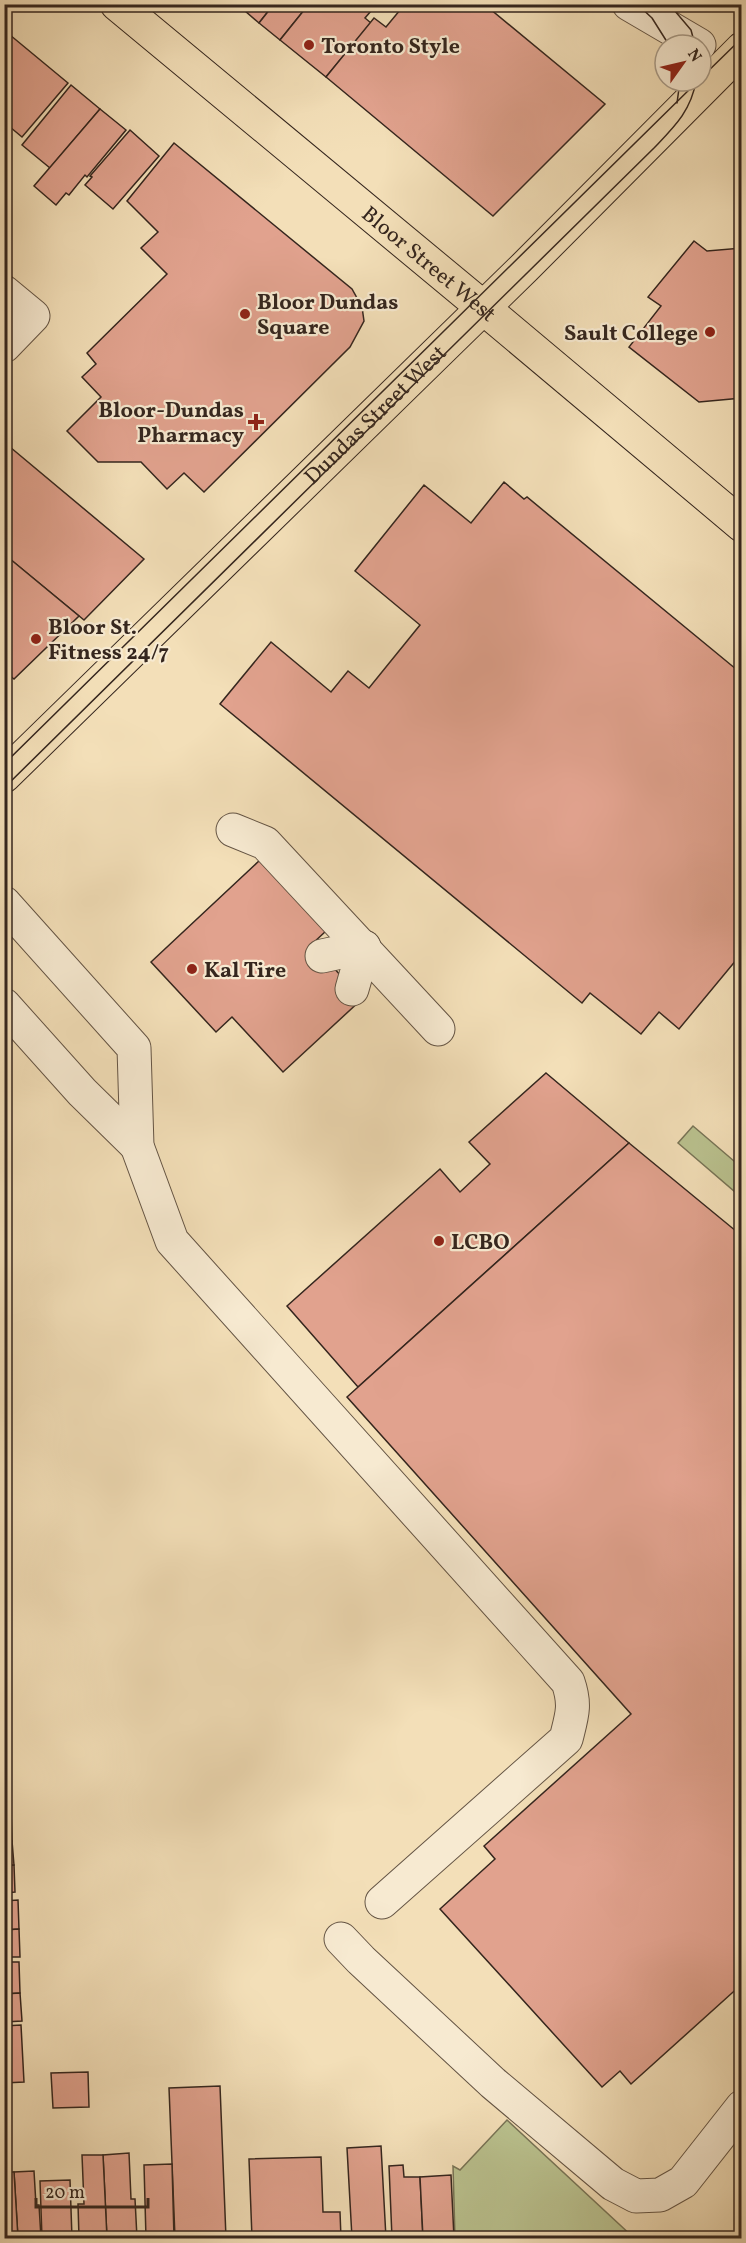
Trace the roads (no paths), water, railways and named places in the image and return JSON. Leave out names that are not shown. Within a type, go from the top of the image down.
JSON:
[{"type":"main road","name":"Bloor Street West","points":[[117,4],[741,525]]},
{"type":"main road","name":"Dundas Street West","points":[[4,776],[483,308],[716,52]]},
{"type":"lane","points":[[629,4],[716,52]]},
{"type":"lane","points":[[4,292],[33,316],[4,346]]},
{"type":"lane","points":[[233,830],[265,843],[438,1029]]},
{"type":"lane","points":[[4,903],[134,1048],[137,1146],[172,1241],[568,1682],[573,1696],[574,1710],[566,1738],[382,1902]]},
{"type":"lane","points":[[337,972],[364,947]]},
{"type":"lane","points":[[4,1005],[82,1092],[137,1146]]},
{"type":"lane","points":[[341,1939],[493,2083],[614,2184],[636,2196],[660,2195],[683,2182],[741,2107]]},
{"type":"tram line","points":[[637,4],[652,18],[661,33]]},
{"type":"tram line","points":[[669,4],[692,33]]},
{"type":"tram line","points":[[713,66],[742,38]]},
{"type":"tram line","points":[[677,103],[678,93]]},
{"type":"tram line","points":[[4,764],[686,93]]},
{"type":"tram line","points":[[4,788],[654,148],[686,110],[694,93]]},
{"type":"place","name":"Toronto Style","points":[[309,45]]},
{"type":"place","name":"Bloor Dundas Square","points":[[245,314]]},
{"type":"place","name":"Sault College","points":[[710,332]]},
{"type":"place","name":"Bloor-Dundas Pharmacy","points":[[256,422]]},
{"type":"place","name":"Bloor St. Fitness 24/7","points":[[36,639]]},
{"type":"place","name":"Kal Tire","points":[[192,969]]},
{"type":"place","name":"LCBO","points":[[439,1241]]}]
